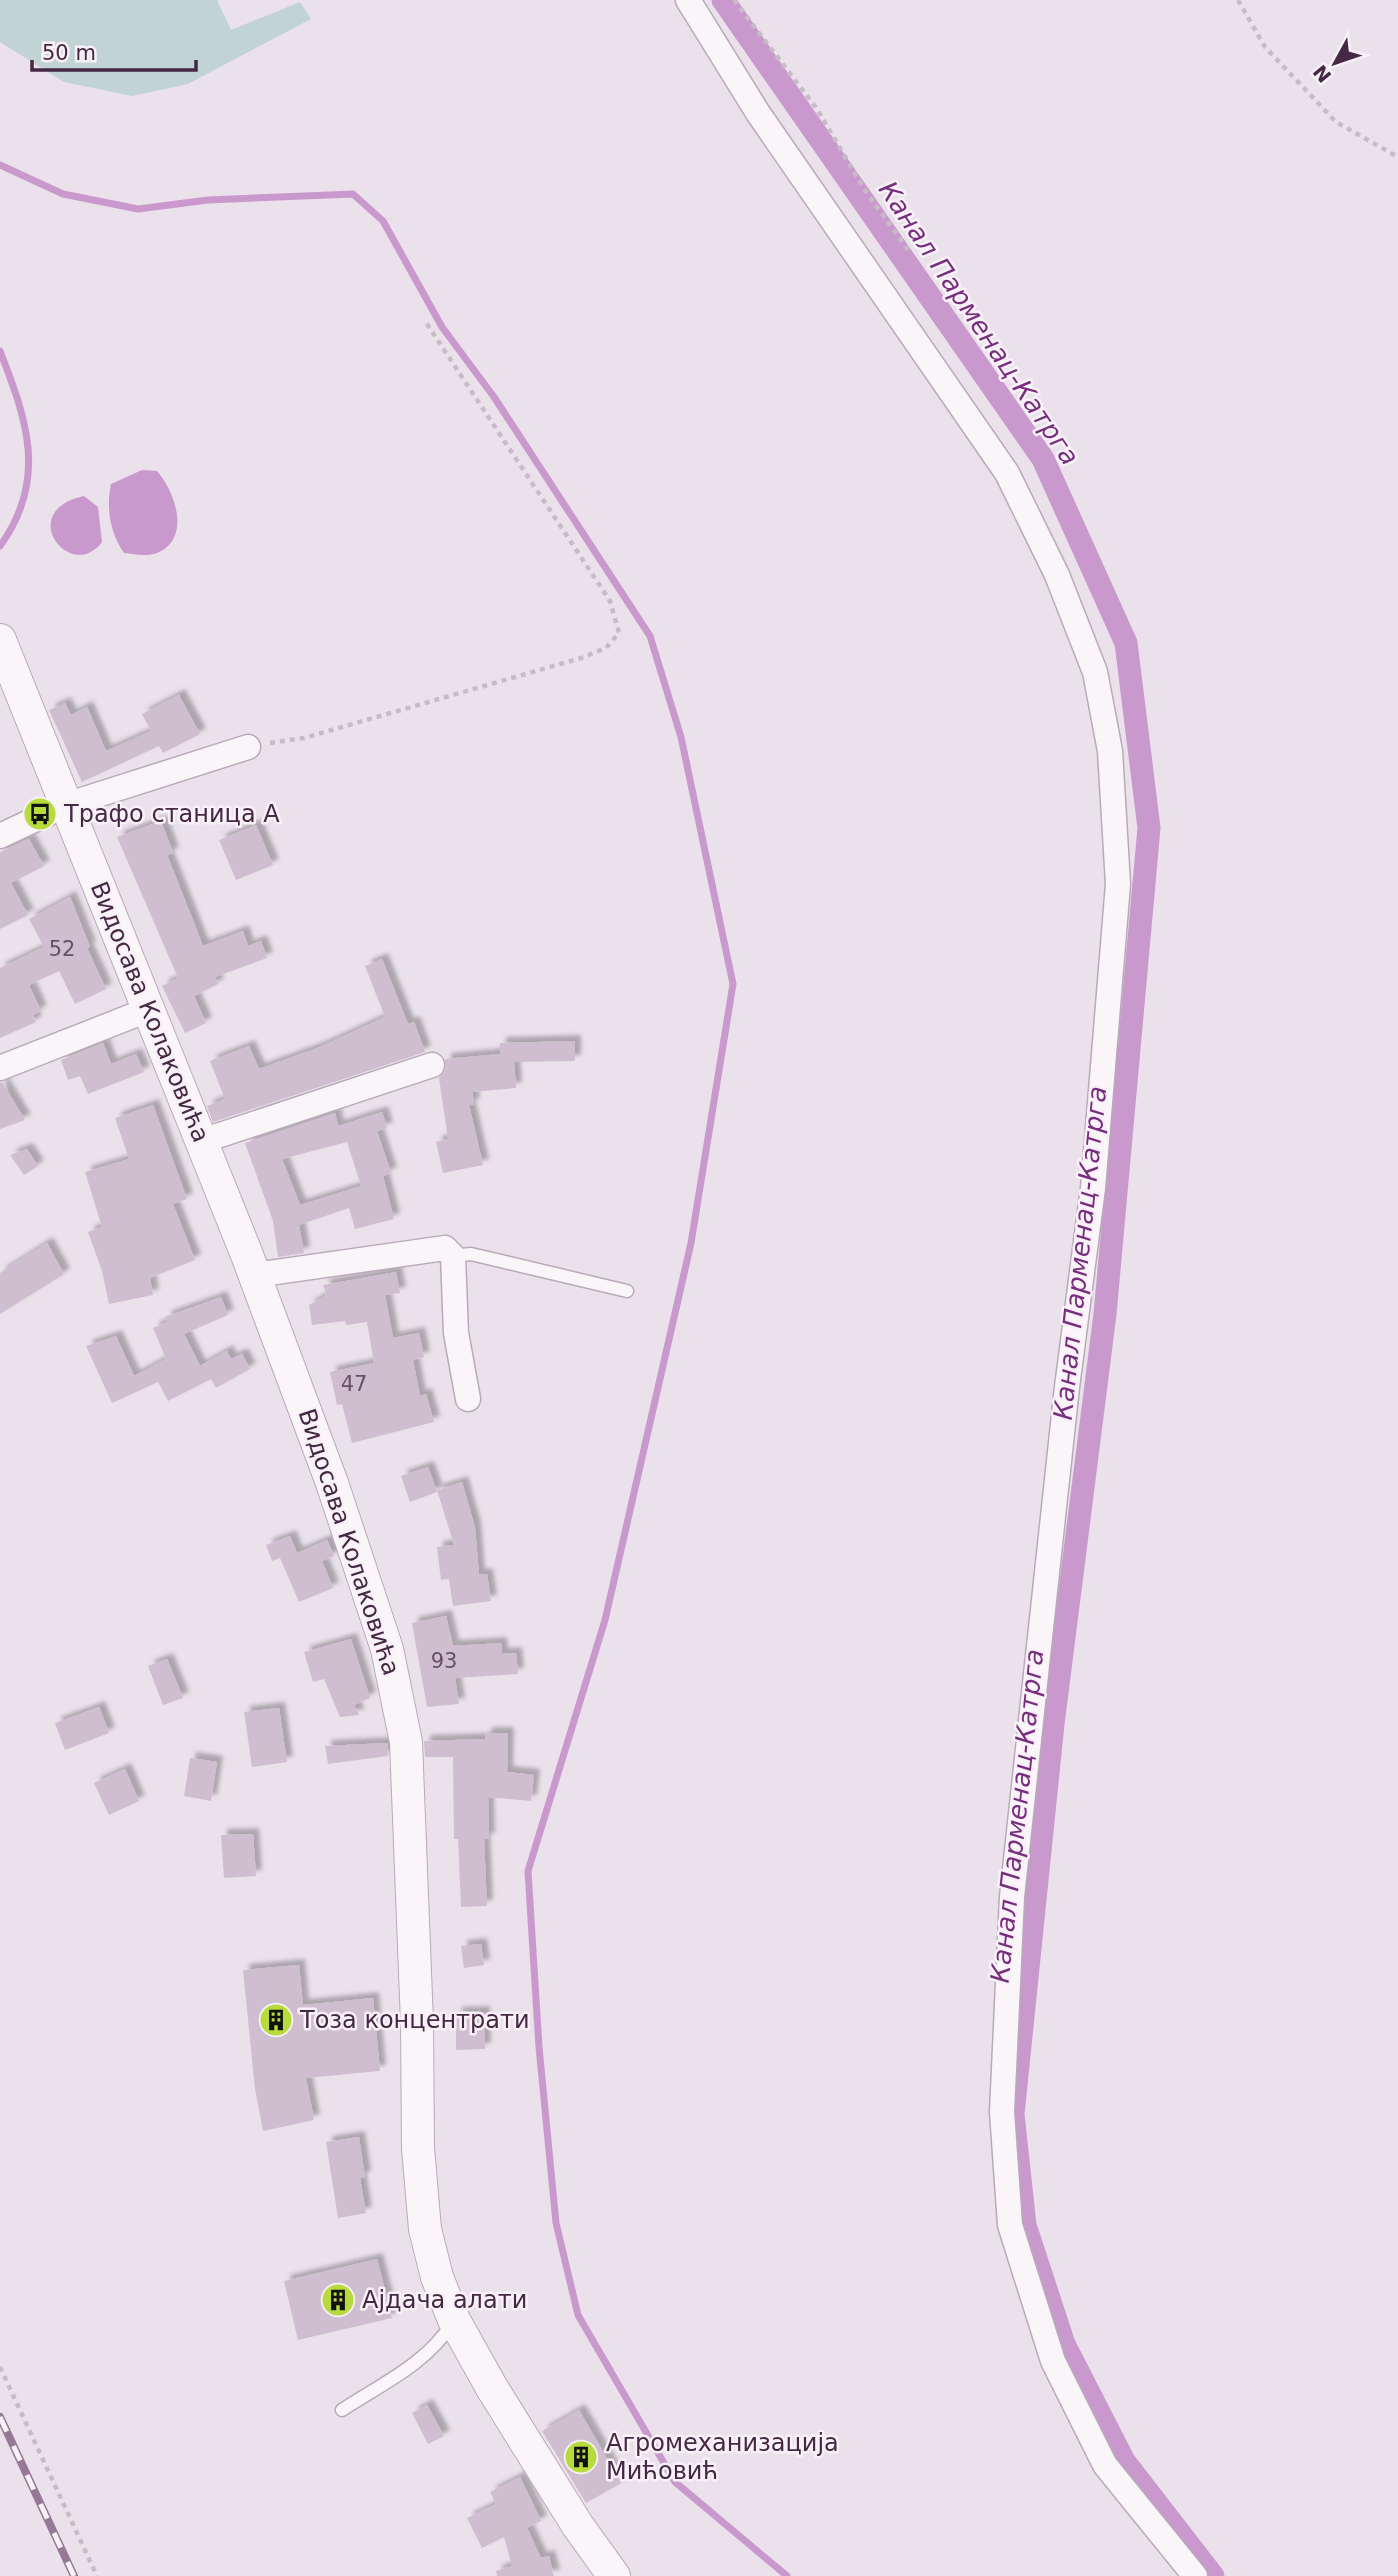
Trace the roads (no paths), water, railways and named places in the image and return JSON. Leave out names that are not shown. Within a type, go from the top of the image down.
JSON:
[{"type":"street","points":[[688,0],[758,113],[1007,474],[1057,575],[1095,672],[1110,751],[1118,884],[1093,1188],[1068,1387],[1012,1897],[1002,2112],[1010,2225],[1053,2361],[1105,2465],[1195,2576]]},
{"type":"street","name":"Видосава Колаковића","points":[[0,640],[255,1275],[354,1545],[398,1695],[406,1742],[410,1825],[422,2203],[437,2277],[454,2320],[558,2494],[614,2576]]},
{"type":"street","points":[[0,836],[66,805],[248,747]]},
{"type":"street","points":[[0,1068],[150,1009]]},
{"type":"street","points":[[202,1141],[432,1065]]},
{"type":"street","points":[[255,1275],[438,1247],[453,1256],[456,1333],[468,1399]]},
{"type":"lane","points":[[453,1256],[471,1254],[627,1291]]},
{"type":"lane","points":[[342,2410],[441,2342],[454,2320]]},
{"type":"waterway","name":"Канал Парменац-Катрга","points":[[723,0],[1043,459],[1126,643],[1149,828],[1105,1314],[1053,1724],[1013,2114],[1025,2225],[1064,2344],[1124,2461],[1213,2576]]},
{"type":"waterway","points":[[0,165],[63,194],[138,209],[208,200],[353,194],[383,221],[442,327],[494,397],[650,636],[681,737],[733,984],[691,1243],[605,1620],[528,1871],[539,2047],[556,2223],[578,2315],[675,2482],[787,2576]]},
{"type":"waterway","points":[[0,351],[18,401],[28,450],[24,497],[15,522],[0,546]]},
{"type":"railway","points":[[0,2417],[74,2576]]},
{"type":"place","name":"Трафо станица А","points":[[40,814]]},
{"type":"place","name":"Тоза концентрати","points":[[276,2020]]},
{"type":"place","name":"Ајдача алати","points":[[338,2300]]},
{"type":"place","name":"Агромеханизација Мићовић","points":[[581,2457]]}]
